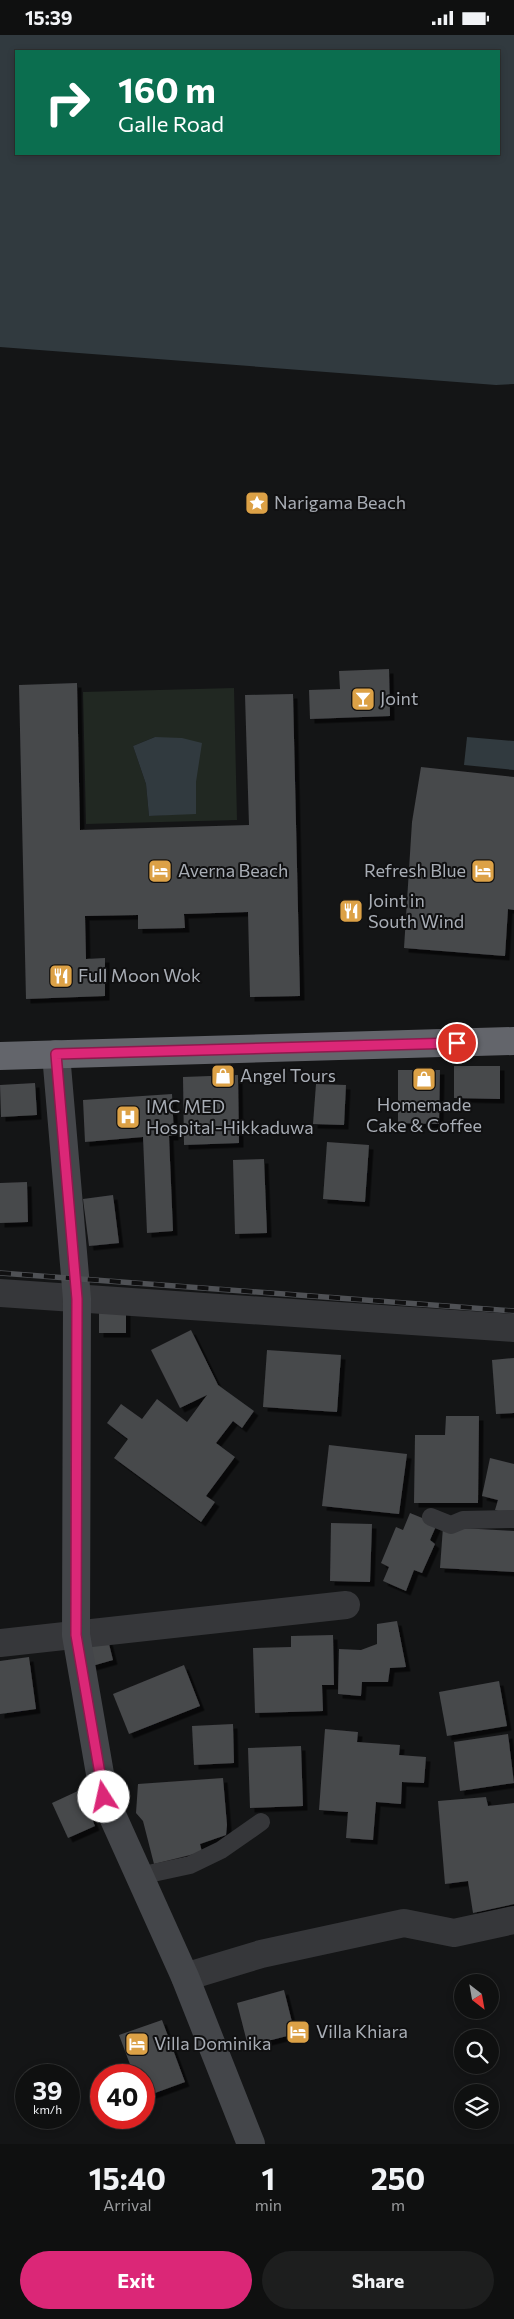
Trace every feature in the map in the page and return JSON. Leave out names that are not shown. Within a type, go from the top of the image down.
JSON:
[{"type":"highway","points":[[0,1056],[514,1041]]},
{"type":"street","points":[[56,1054],[77,1299],[76,1635],[104,1797],[184,1977],[250,2144]]},
{"type":"street","points":[[0,1293],[514,1328]]},
{"type":"street","points":[[0,1643],[346,1605]]},
{"type":"street","points":[[184,1977],[260,1954],[404,1923],[454,1933],[514,1921]]},
{"type":"lane","points":[[431,1517],[451,1525],[463,1520],[514,1519]]},
{"type":"lane","points":[[139,1876],[190,1865],[221,1850],[261,1822]]},
{"type":"shaded area","points":[[0,35],[514,35],[514,384],[496,385],[0,347]]},
{"type":"shaded area","points":[[234,688],[237,820],[86,824],[83,692]],"holes":[[[155,737],[196,782],[196,813],[149,816],[146,784],[133,746]]]},
{"type":"shaded area","points":[[155,737],[182,738],[202,743],[196,782],[196,814],[149,816],[146,784],[133,746]]},
{"type":"shaded area","points":[[467,737],[514,741],[514,770],[464,765]]},
{"type":"building","points":[[389,669],[390,716],[310,719],[309,690],[340,689],[339,671]]},
{"type":"building","name":"Averna Beach","points":[[77,683],[80,830],[249,825],[245,695],[293,694],[300,996],[250,997],[248,912],[184,914],[185,928],[138,929],[138,915],[85,916],[86,959],[105,958],[105,996],[26,999],[19,685]]},
{"type":"building","points":[[421,767],[514,777],[514,910],[508,909],[505,956],[404,948],[412,822]]},
{"type":"building","points":[[454,1066],[500,1066],[500,1099],[454,1098]]},
{"type":"building","points":[[398,1070],[440,1070],[439,1124],[398,1123]]},
{"type":"building","points":[[238,1075],[239,1143],[184,1145],[183,1077]]},
{"type":"building","points":[[35,1083],[37,1115],[1,1117],[0,1085]]},
{"type":"building","points":[[316,1084],[346,1085],[344,1125],[313,1124]]},
{"type":"building","points":[[172,1094],[174,1136],[169,1136],[173,1231],[147,1233],[143,1137],[85,1142],[83,1100]]},
{"type":"building","points":[[327,1142],[369,1145],[365,1202],[323,1199]]},
{"type":"building","points":[[264,1159],[267,1233],[235,1234],[233,1160]]},
{"type":"building","points":[[27,1182],[28,1222],[0,1223],[0,1183]]},
{"type":"building","points":[[113,1195],[119,1243],[89,1246],[83,1199]]},
{"type":"building","points":[[99,1310],[126,1310],[126,1333],[99,1333]]},
{"type":"building","points":[[191,1330],[218,1385],[254,1411],[242,1428],[233,1421],[216,1443],[235,1457],[206,1496],[215,1502],[201,1522],[114,1458],[128,1439],[107,1423],[121,1404],[142,1419],[157,1399],[187,1422],[207,1395],[180,1408],[151,1350]]},
{"type":"building","points":[[267,1350],[341,1355],[337,1412],[263,1407]]},
{"type":"building","points":[[514,1358],[514,1413],[496,1414],[492,1360]]},
{"type":"building","points":[[446,1416],[479,1416],[478,1503],[414,1503],[415,1435],[445,1435]]},
{"type":"building","points":[[329,1445],[407,1454],[399,1514],[322,1506]]},
{"type":"building","points":[[490,1458],[514,1464],[514,1515],[495,1510],[498,1500],[482,1496]]},
{"type":"building","points":[[410,1513],[437,1524],[430,1540],[435,1544],[422,1573],[414,1570],[406,1591],[383,1581],[389,1567],[381,1563],[396,1527],[403,1530]]},
{"type":"building","points":[[331,1523],[372,1524],[370,1582],[330,1581]]},
{"type":"building","points":[[443,1527],[514,1531],[514,1572],[440,1568]]},
{"type":"building","points":[[397,1621],[406,1667],[390,1668],[388,1682],[362,1682],[361,1696],[338,1694],[339,1649],[361,1650],[377,1644],[377,1624]]},
{"type":"building","points":[[333,1635],[334,1685],[322,1685],[323,1711],[255,1713],[253,1648],[291,1647],[291,1636]]},
{"type":"building","points":[[108,1640],[113,1660],[92,1666],[87,1645]]},
{"type":"building","points":[[29,1657],[36,1709],[0,1714],[0,1661]]},
{"type":"building","points":[[184,1665],[200,1706],[129,1734],[113,1694]]},
{"type":"building","points":[[499,1681],[507,1726],[447,1736],[439,1692]]},
{"type":"building","points":[[233,1724],[234,1763],[194,1765],[192,1726]]},
{"type":"building","points":[[325,1729],[358,1732],[357,1742],[400,1745],[399,1755],[426,1757],[424,1783],[402,1782],[401,1804],[376,1802],[373,1840],[346,1838],[348,1812],[319,1810]]},
{"type":"building","points":[[508,1734],[514,1783],[460,1791],[454,1742]]},
{"type":"building","points":[[301,1746],[303,1806],[250,1808],[248,1748]]},
{"type":"building","points":[[223,1778],[227,1825],[226,1835],[200,1844],[202,1852],[154,1864],[143,1821],[136,1813],[138,1784]]},
{"type":"building","points":[[80,1790],[95,1826],[68,1838],[52,1803]]},
{"type":"building","points":[[486,1797],[488,1806],[514,1803],[514,1904],[473,1913],[468,1881],[445,1884],[438,1801]]},
{"type":"building","points":[[284,1990],[295,2034],[248,2046],[237,2003]]},
{"type":"building","points":[[162,2020],[185,2082],[155,2093],[155,2064],[130,2064],[119,2035]]},
{"type":"railway","points":[[0,1273],[514,1311]]},
{"type":"place","name":"Narigama Beach","points":[[257,503]]},
{"type":"place","name":"Joint","points":[[363,699]]},
{"type":"place","name":"Averna Beach","points":[[160,871]]},
{"type":"place","name":"Refresh Blue","points":[[483,871]]},
{"type":"place","name":"Joint in South Wind","points":[[351,911]]},
{"type":"place","name":"Full Moon Wok","points":[[61,976]]},
{"type":"place","name":"Angel Tours","points":[[223,1076]]},
{"type":"place","name":"Homemade Cake & Coffee","points":[[424,1079]]},
{"type":"place","name":"IMC MED Hospital-Hikkaduwa","points":[[128,1117]]},
{"type":"place","name":"Villa Khiara","points":[[298,2032]]},
{"type":"place","name":"Villa Dominika","points":[[137,2044]]},
{"type":"route","points":[[104,1797],[76,1635],[77,1299],[56,1054],[457,1043]]}]
